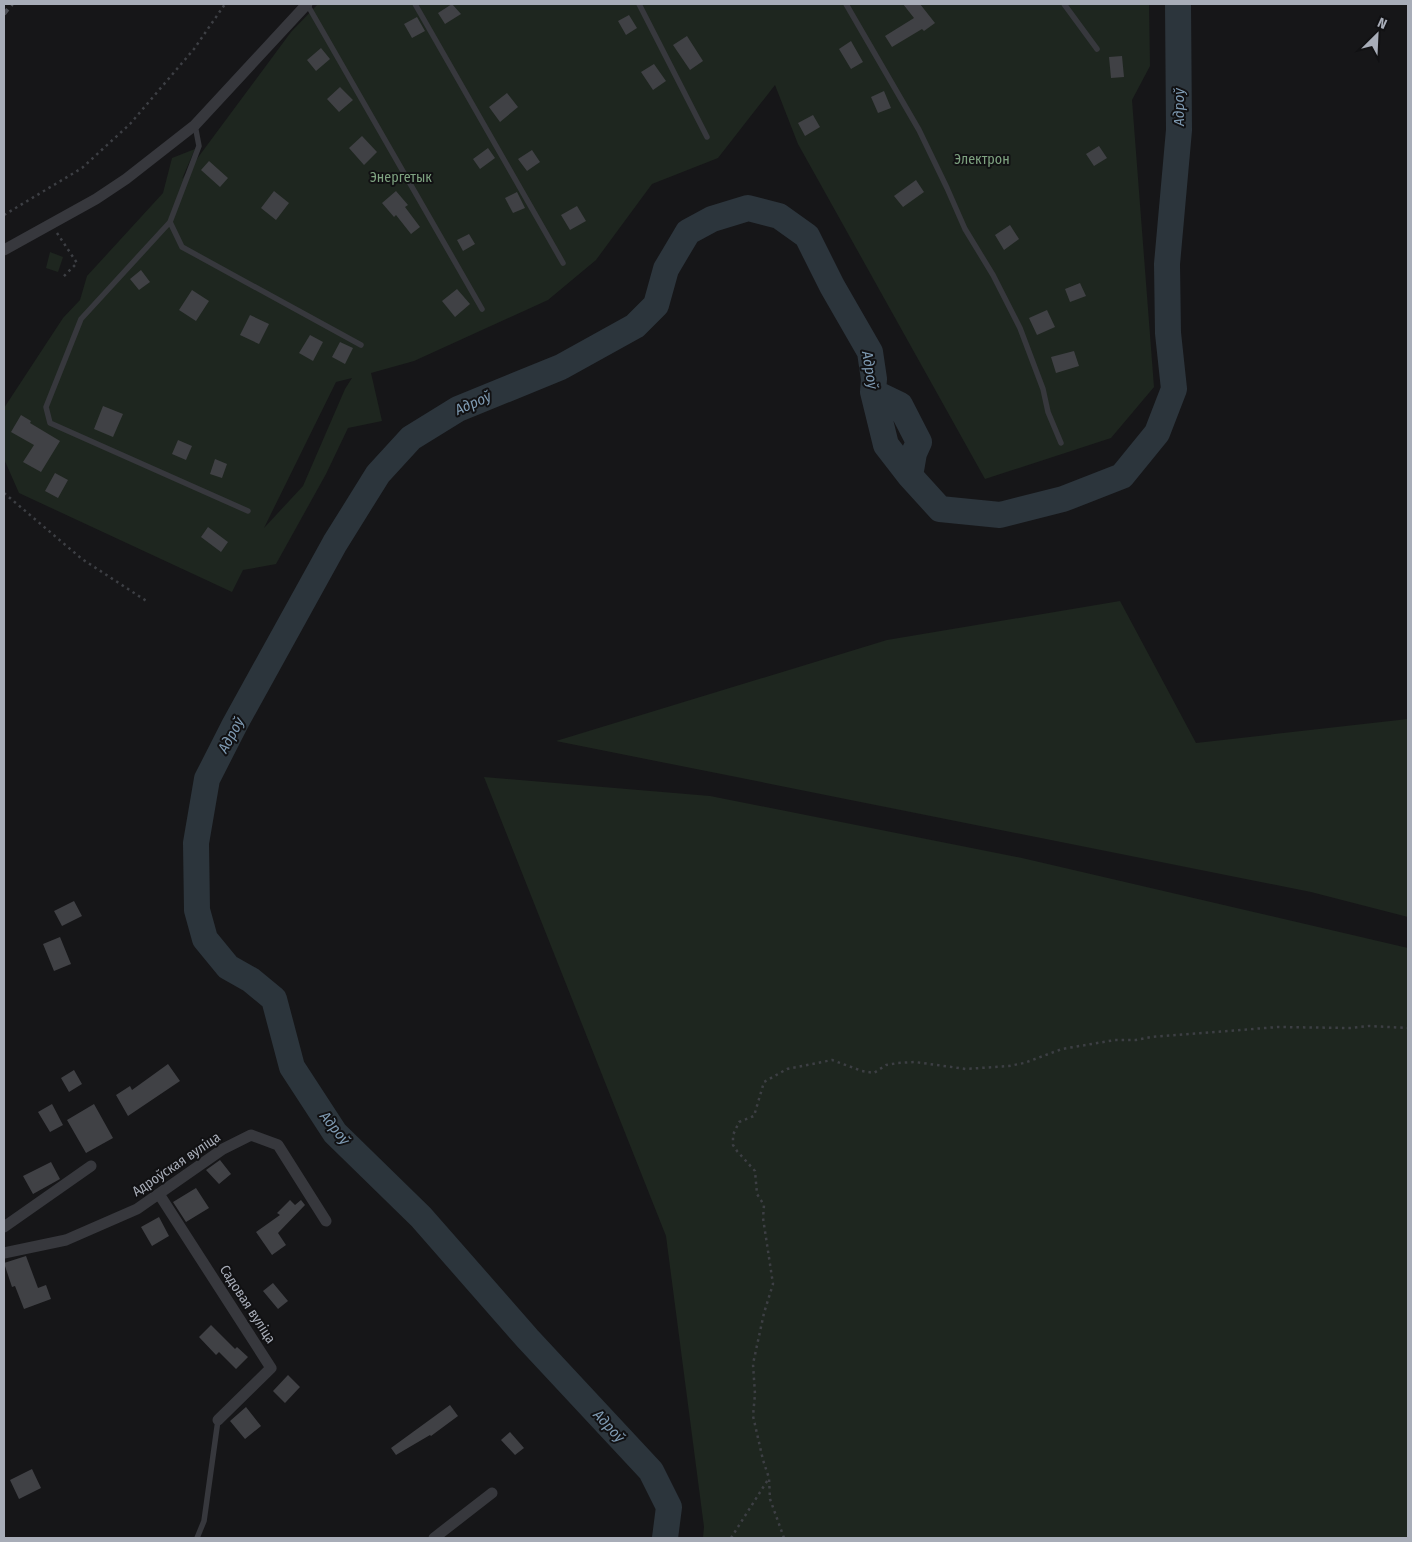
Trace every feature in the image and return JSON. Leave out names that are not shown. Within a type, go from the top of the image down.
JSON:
[{"type":"street","points":[[4,250],[96,199],[126,180],[195,125],[307,4]]},
{"type":"street","name":"Адроўская вуліца","points":[[4,1252],[66,1240],[137,1209],[223,1149],[250,1136],[278,1145],[326,1221]]},
{"type":"street","points":[[4,1227],[91,1166]]},
{"type":"street","name":"Садовая вуліца","points":[[159,1194],[271,1368],[218,1420]]},
{"type":"street","points":[[434,1538],[492,1493]]},
{"type":"lane","points":[[307,4],[482,309]]},
{"type":"lane","points":[[415,4],[563,263]]},
{"type":"lane","points":[[639,4],[707,137]]},
{"type":"lane","points":[[846,4],[919,130],[965,229],[993,275],[1020,328],[1043,389],[1048,412],[1061,442]]},
{"type":"lane","points":[[1064,4],[1097,49]]},
{"type":"lane","points":[[195,125],[199,146],[170,222],[81,319],[46,407],[50,423],[248,511]]},
{"type":"lane","points":[[170,222],[182,247],[361,345]]},
{"type":"lane","points":[[197,1538],[204,1522],[218,1420]]},
{"type":"path","points":[[4,215],[82,168],[130,124],[194,49],[224,4]]},
{"type":"path","points":[[51,223],[76,263],[63,277]]},
{"type":"path","points":[[4,494],[82,559],[148,602]]},
{"type":"path","points":[[784,1538],[770,1499],[769,1478],[763,1460],[754,1416],[753,1364],[764,1313],[773,1284],[763,1218],[764,1205],[757,1194],[755,1171],[736,1151],[732,1135],[739,1122],[754,1116],[764,1082],[787,1068],[832,1060],[862,1071],[874,1073],[886,1065],[915,1062],[966,1069],[981,1069],[1009,1066],[1062,1049],[1115,1040],[1136,1040],[1184,1034],[1278,1027],[1350,1028],[1369,1026],[1408,1028]]},
{"type":"path","points":[[731,1538],[769,1478]]},
{"type":"green space","name":"Энергетык","points":[[318,4],[1149,4],[1150,66],[1132,100],[1154,387],[1111,438],[985,479],[798,144],[775,85],[718,158],[652,184],[596,260],[548,300],[414,361],[371,373],[382,421],[348,428],[326,474],[276,564],[243,570],[232,592],[19,493],[4,459],[4,408],[63,318],[80,300],[87,276],[163,193],[172,158],[195,149],[182,179],[291,32]],"holes":[[[352,378],[345,389],[303,486],[264,528],[336,382]]]},
{"type":"green space","points":[[50,252],[63,257],[58,272],[46,268]]},
{"type":"green space","points":[[1120,601],[1196,743],[1408,719],[1408,917],[1311,892],[556,741],[887,640]]},
{"type":"green space","points":[[484,777],[710,796],[1022,858],[1408,948],[1408,1538],[703,1538],[704,1527],[666,1236]]},
{"type":"building","points":[[452,4],[461,14],[445,24],[438,13]]},
{"type":"building","points":[[903,4],[920,4],[935,23],[924,31],[922,29],[892,47],[885,36],[914,18]]},
{"type":"building","points":[[629,15],[637,28],[626,35],[618,21]]},
{"type":"building","points":[[417,17],[425,31],[412,38],[404,24]]},
{"type":"building","points":[[687,36],[703,61],[690,70],[673,45]]},
{"type":"building","points":[[851,41],[863,62],[851,69],[839,49]]},
{"type":"building","points":[[321,48],[330,59],[316,71],[307,60]]},
{"type":"building","points":[[1122,56],[1124,77],[1111,78],[1109,57]]},
{"type":"building","points":[[654,64],[666,81],[653,90],[641,72]]},
{"type":"building","points":[[340,87],[353,100],[339,112],[327,99]]},
{"type":"building","points":[[884,91],[891,108],[878,113],[871,97]]},
{"type":"building","points":[[507,93],[518,107],[500,122],[489,107]]},
{"type":"building","points":[[813,115],[820,127],[805,136],[798,123]]},
{"type":"building","points":[[362,136],[377,152],[364,165],[349,148]]},
{"type":"building","points":[[1099,146],[1107,158],[1094,166],[1086,154]]},
{"type":"building","points":[[488,148],[495,158],[480,169],[473,159]]},
{"type":"building","points":[[532,150],[540,162],[527,171],[518,159]]},
{"type":"building","points":[[209,161],[228,178],[220,187],[201,170]]},
{"type":"building","points":[[916,180],[924,192],[903,207],[894,196]]},
{"type":"building","points":[[274,191],[289,203],[276,220],[261,208]]},
{"type":"building","points":[[396,191],[408,205],[405,207],[420,227],[411,234],[396,215],[394,217],[382,203]]},
{"type":"building","points":[[517,192],[525,208],[513,213],[505,198]]},
{"type":"building","points":[[577,206],[586,221],[570,230],[561,215]]},
{"type":"building","points":[[1010,225],[1019,239],[1004,250],[995,235]]},
{"type":"building","points":[[469,234],[475,244],[463,251],[457,240]]},
{"type":"building","points":[[141,270],[150,282],[139,290],[130,279]]},
{"type":"building","points":[[1080,283],[1086,296],[1070,302],[1065,289]]},
{"type":"building","points":[[457,289],[470,304],[455,317],[442,301]]},
{"type":"building","points":[[192,290],[209,301],[196,321],[179,310]]},
{"type":"building","points":[[1047,310],[1055,327],[1037,335],[1029,318]]},
{"type":"building","points":[[250,315],[269,324],[259,344],[240,335]]},
{"type":"building","points":[[310,335],[323,342],[313,361],[299,353]]},
{"type":"building","points":[[340,342],[353,348],[345,364],[332,357]]},
{"type":"building","points":[[1074,351],[1079,366],[1056,373],[1051,357]]},
{"type":"building","points":[[103,406],[123,414],[113,437],[94,429]]},
{"type":"building","points":[[21,415],[31,421],[30,423],[60,441],[41,472],[23,462],[34,445],[11,432]]},
{"type":"building","points":[[178,440],[192,446],[186,460],[172,454]]},
{"type":"building","points":[[215,459],[227,464],[222,478],[210,474]]},
{"type":"building","points":[[55,473],[68,480],[58,498],[45,491]]},
{"type":"building","points":[[208,527],[228,542],[221,552],[201,537]]},
{"type":"building","points":[[74,901],[82,916],[62,926],[54,911]]},
{"type":"building","points":[[60,937],[71,964],[54,971],[43,944]]},
{"type":"building","points":[[168,1064],[180,1081],[128,1116],[116,1095],[130,1086],[132,1090]]},
{"type":"building","points":[[74,1070],[82,1084],[69,1092],[61,1078]]},
{"type":"building","points":[[52,1104],[63,1125],[50,1132],[38,1112]]},
{"type":"building","points":[[94,1104],[113,1138],[86,1153],[67,1120]]},
{"type":"building","points":[[220,1160],[231,1174],[219,1184],[206,1170]]},
{"type":"building","points":[[51,1162],[60,1179],[33,1194],[23,1176]]},
{"type":"building","points":[[196,1188],[209,1208],[186,1222],[173,1202]]},
{"type":"building","points":[[290,1200],[295,1205],[301,1200],[305,1205],[278,1233],[286,1245],[272,1255],[256,1232],[280,1215],[277,1213]]},
{"type":"building","points":[[159,1217],[169,1236],[152,1246],[141,1227]]},
{"type":"building","points":[[26,1256],[38,1288],[46,1285],[51,1299],[24,1309],[15,1286],[12,1287],[4,1263]]},
{"type":"building","points":[[273,1283],[288,1301],[278,1309],[263,1291]]},
{"type":"building","points":[[211,1325],[235,1349],[237,1347],[248,1357],[236,1369],[219,1352],[216,1355],[199,1337]]},
{"type":"building","points":[[288,1375],[300,1387],[285,1403],[273,1391]]},
{"type":"building","points":[[450,1405],[458,1416],[431,1436],[396,1455],[391,1448]]},
{"type":"building","points":[[246,1407],[261,1426],[245,1439],[230,1421]]},
{"type":"building","points":[[510,1432],[524,1448],[515,1455],[501,1440]]},
{"type":"building","points":[[32,1469],[41,1488],[19,1499],[10,1480]]},
{"type":"waterway","name":"Адроў","points":[[665,1538],[669,1507],[651,1471],[528,1339],[421,1217],[335,1133],[292,1067],[274,999],[251,980],[228,967],[205,939],[197,910],[196,843],[207,779],[235,724],[335,543],[378,474],[411,438],[458,409],[561,367],[635,326],[656,305],[666,269],[688,232],[712,219],[748,208],[779,216],[807,236],[832,286],[870,352],[874,379],[873,392],[886,445],[910,476],[940,509],[1000,515],[1063,499],[1122,476],[1157,433],[1174,389],[1168,333],[1167,264],[1179,130],[1178,4]]},
{"type":"waterway","points":[[873,392],[900,405],[919,442],[914,453],[910,476]]},
{"type":"railway","points":[[4,14],[12,4]]},
{"type":"park label","name":"Электрон","points":[[982,159]]}]
